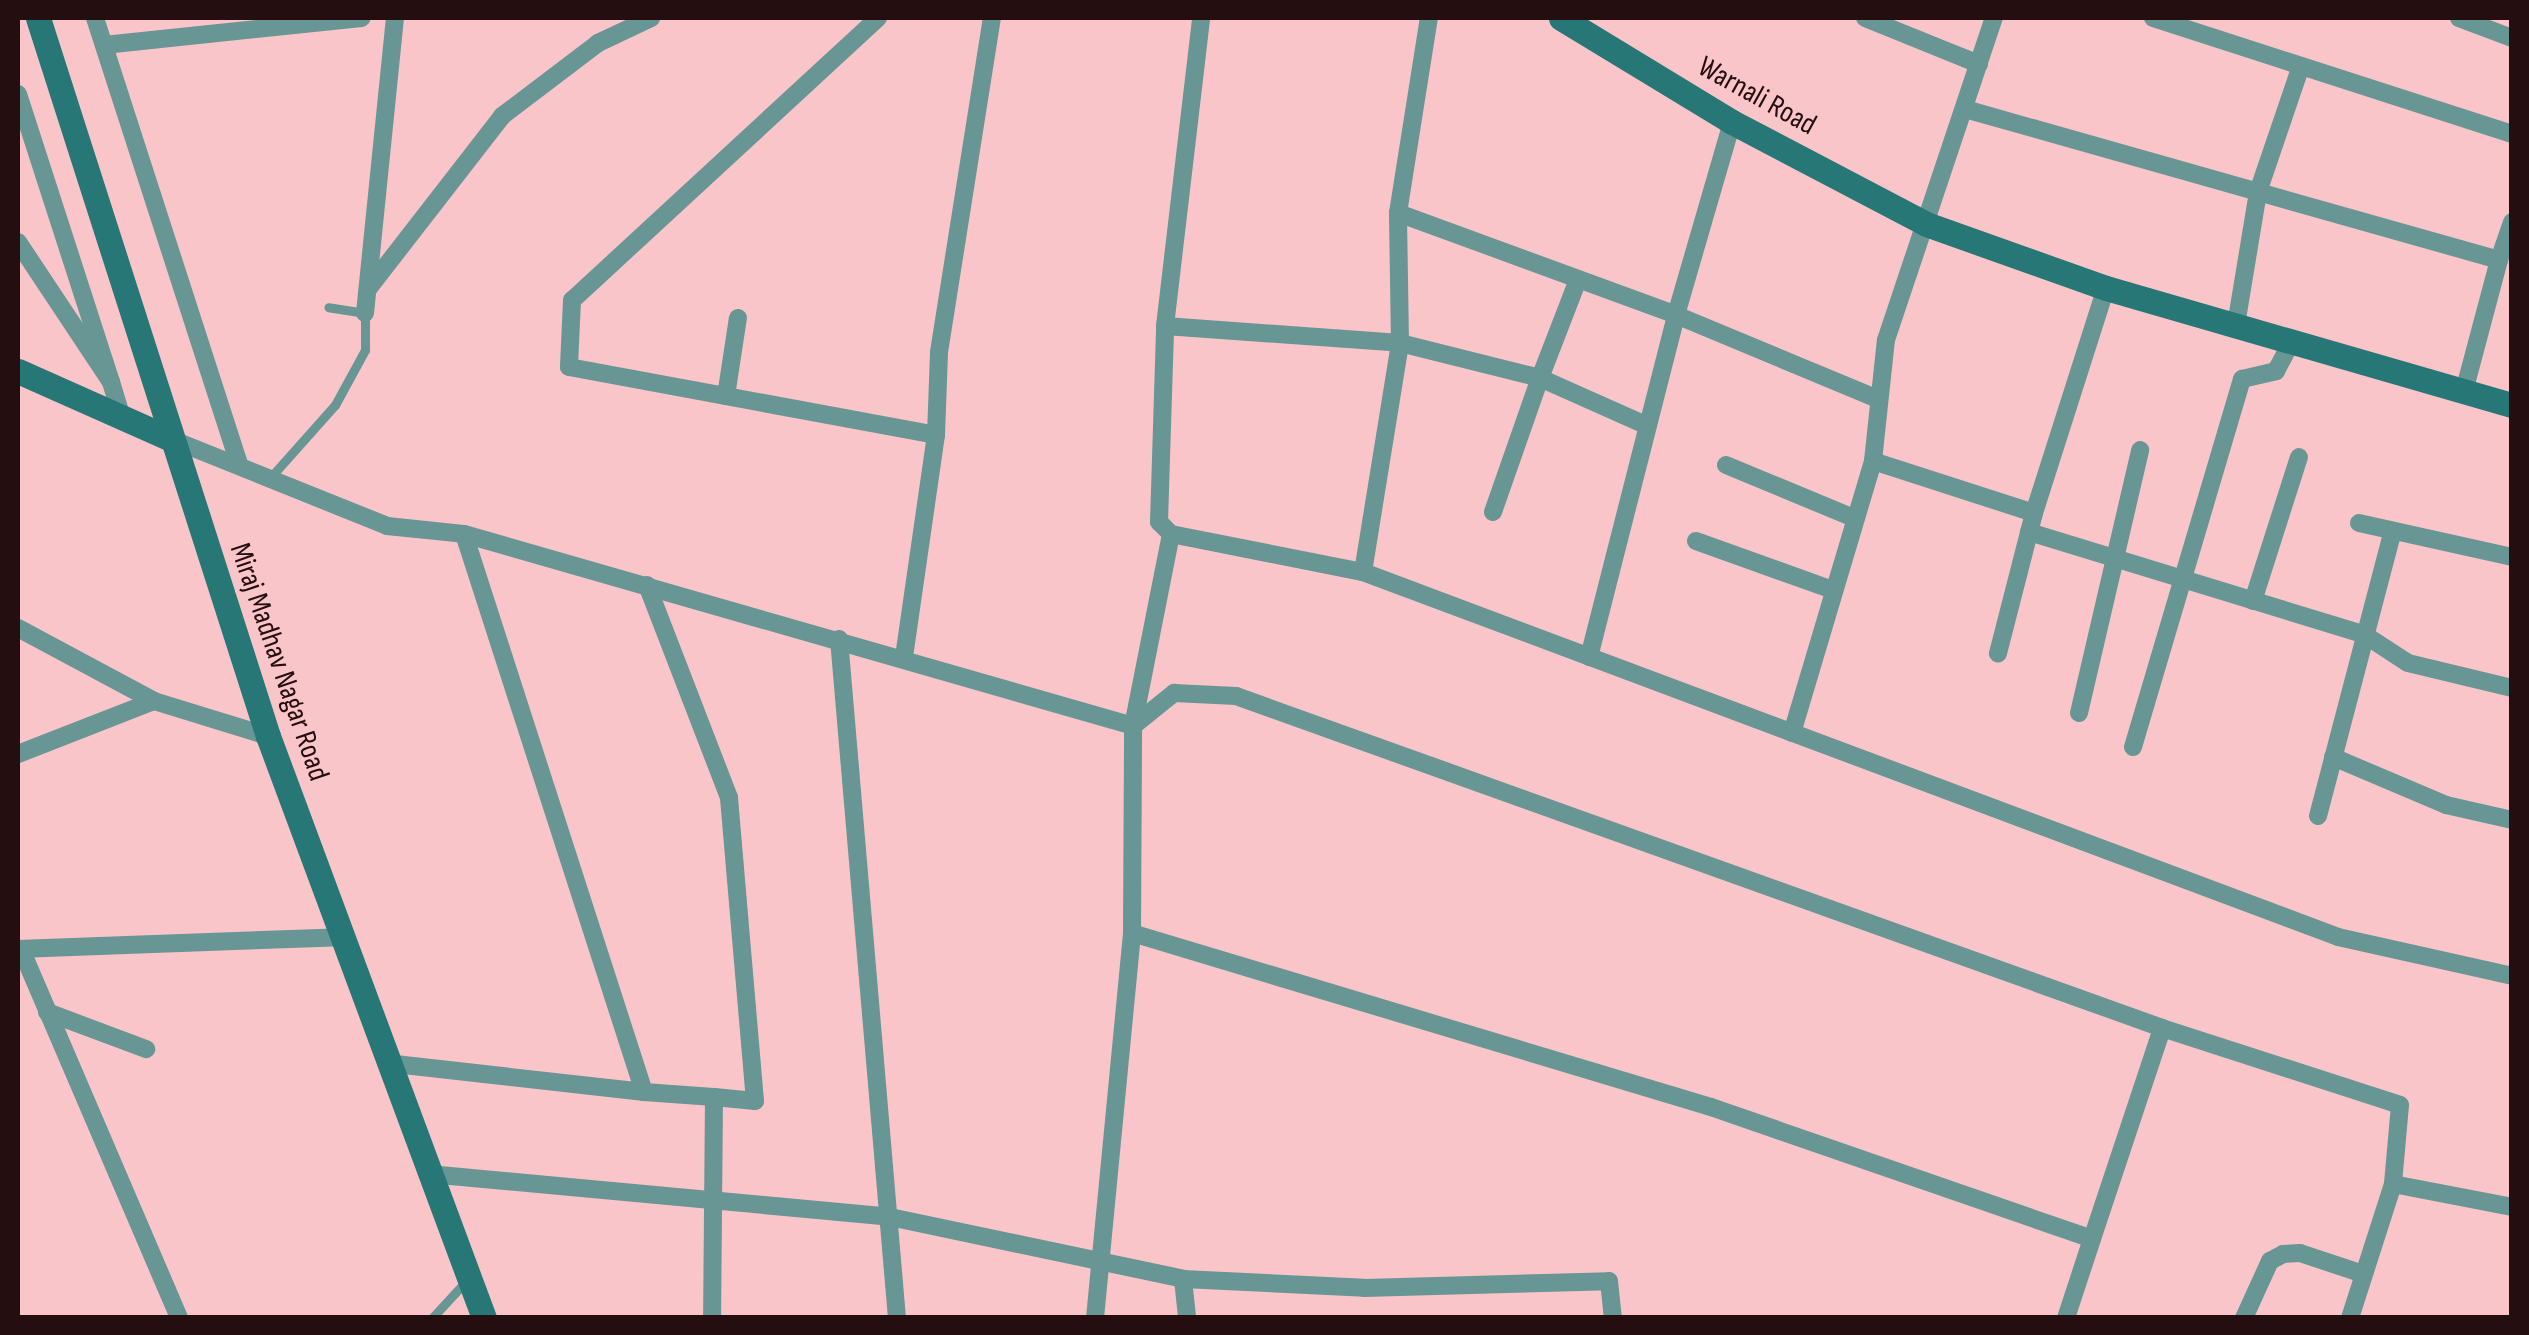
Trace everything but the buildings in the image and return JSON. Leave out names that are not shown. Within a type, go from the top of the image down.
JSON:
[{"type":"street","name":"Miraj Madhav Nagar Road","points":[[38,18],[268,736],[386,1063],[484,1318]]},
{"type":"street","points":[[94,18],[238,462]]},
{"type":"street","points":[[104,45],[224,25],[362,18]]},
{"type":"street","points":[[365,312],[395,18]]},
{"type":"street","points":[[368,289],[502,116],[598,43],[651,18]]},
{"type":"street","points":[[878,18],[572,300],[568,367],[936,435]]},
{"type":"street","points":[[904,657],[936,435],[940,352],[992,18]]},
{"type":"street","points":[[1202,18],[1165,326],[1158,522],[1171,534],[1363,572],[2338,938],[2512,976]]},
{"type":"street","points":[[1363,572],[1400,344],[1398,213],[1429,18]]},
{"type":"street","name":"Warnali Road","points":[[1561,18],[1588,24],[1732,122],[1926,224],[2106,288],[2512,405]]},
{"type":"street","points":[[1865,18],[1979,64]]},
{"type":"street","points":[[1792,733],[1830,589],[1873,461],[1886,340],[1994,18]]},
{"type":"street","points":[[2153,18],[2512,134]]},
{"type":"street","points":[[2459,18],[2512,38]]},
{"type":"street","points":[[2236,325],[2258,192],[2301,66]]},
{"type":"street","points":[[18,94],[122,418]]},
{"type":"street","points":[[1965,109],[2499,260]]},
{"type":"street","points":[[1589,657],[1676,315],[1732,122]]},
{"type":"street","points":[[1398,213],[1676,315],[1878,399]]},
{"type":"street","points":[[2464,392],[2512,222]]},
{"type":"street","points":[[18,242],[111,382]]},
{"type":"street","points":[[1493,512],[1578,282]]},
{"type":"street","points":[[1998,652],[2034,513],[2106,288]]},
{"type":"street","points":[[726,396],[738,318]]},
{"type":"street","points":[[1165,326],[1400,344],[1540,378],[1648,426]]},
{"type":"street","points":[[2133,747],[2242,379],[2276,371],[2292,341]]},
{"type":"street","points":[[18,371],[171,439],[238,462],[387,526],[464,534],[1134,726]]},
{"type":"street","points":[[2079,712],[2140,450]]},
{"type":"street","points":[[2253,601],[2299,457]]},
{"type":"street","points":[[1873,461],[2034,513]]},
{"type":"street","points":[[1726,466],[1854,518]]},
{"type":"street","points":[[2359,523],[2512,557]]},
{"type":"street","points":[[2318,816],[2392,531]]},
{"type":"street","points":[[2029,532],[2365,636],[2408,662],[2512,688]]},
{"type":"street","points":[[464,534],[644,1092]]},
{"type":"street","points":[[1095,1318],[1132,933],[1134,726],[1171,534]]},
{"type":"street","points":[[1696,541],[1830,589]]},
{"type":"street","points":[[386,1063],[756,1101],[729,798],[646,585]]},
{"type":"street","points":[[18,628],[154,702],[268,736]]},
{"type":"street","points":[[839,639],[897,1318]]},
{"type":"street","points":[[1134,726],[1174,693],[1236,696],[2162,1028],[2400,1105],[2393,1184],[2350,1318]]},
{"type":"street","points":[[18,754],[154,702]]},
{"type":"street","points":[[2333,758],[2446,805],[2512,820]]},
{"type":"street","points":[[1132,933],[1711,1108],[2092,1239]]},
{"type":"street","points":[[179,1318],[19,949],[341,937]]},
{"type":"street","points":[[47,1012],[146,1049]]},
{"type":"street","points":[[2066,1318],[2162,1028]]},
{"type":"street","points":[[712,1318],[714,1097]]},
{"type":"street","points":[[429,1174],[890,1217],[1183,1279],[1364,1288],[1608,1281],[1613,1318]]},
{"type":"street","points":[[2393,1184],[2512,1207]]},
{"type":"street","points":[[2244,1318],[2270,1261],[2283,1254],[2300,1253],[2363,1274]]},
{"type":"street","points":[[1183,1279],[1186,1318]]},
{"type":"lane","points":[[270,479],[335,406],[365,350],[365,312],[328,306]]},
{"type":"lane","points":[[432,1318],[468,1278]]}]
